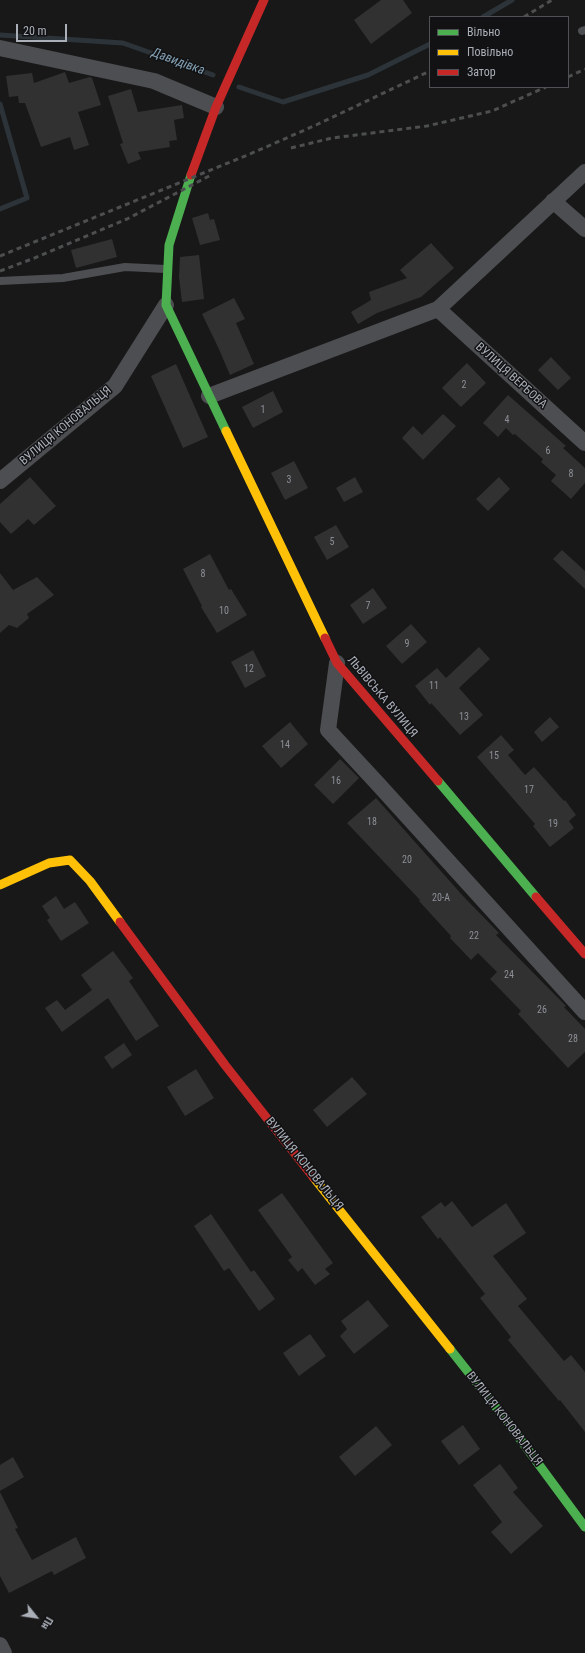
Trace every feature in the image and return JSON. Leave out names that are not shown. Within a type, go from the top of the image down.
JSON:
[{"type":"street","points":[[166,305],[166,269],[169,245],[183,198],[216,107],[264,0]]},
{"type":"street","points":[[0,48],[154,81],[216,107]]},
{"type":"street","points":[[209,396],[438,309],[585,172]]},
{"type":"street","points":[[553,201],[585,229]]},
{"type":"street","name":"ЛЬВІВСЬКА ВУЛИЦЯ","points":[[166,305],[337,663],[585,954]]},
{"type":"street","name":"ВУЛИЦЯ КОНОВАЛЬЦЯ","points":[[0,481],[114,386],[166,305]]},
{"type":"street","name":"ВУЛИЦЯ ВЕРБОВА","points":[[438,309],[585,443]]},
{"type":"street","points":[[337,663],[328,730],[585,1012]]},
{"type":"street","name":"ВУЛИЦЯ КОНОВАЛЬЦЯ","points":[[0,885],[49,863],[70,860],[90,881],[225,1065],[506,1420],[585,1527]]},
{"type":"street","points":[[0,1645],[4,1653]]},
{"type":"lane","points":[[0,281],[63,278],[125,267],[166,269]]},
{"type":"building","points":[[381,0],[403,0],[412,13],[371,44],[354,20]]},
{"type":"building","points":[[65,72],[69,83],[90,77],[92,78],[101,105],[78,112],[89,145],[74,150],[70,137],[41,147],[25,103],[19,103],[18,96],[9,97],[6,76],[32,73],[34,83]]},
{"type":"building","points":[[131,89],[138,112],[182,105],[184,118],[174,120],[177,140],[169,141],[170,147],[138,152],[141,159],[128,164],[120,144],[123,143],[108,96]]},
{"type":"building","points":[[208,213],[210,220],[214,219],[220,240],[200,245],[192,218]]},
{"type":"building","points":[[112,239],[117,257],[76,268],[71,250]]},
{"type":"building","points":[[431,243],[454,268],[421,297],[377,313],[358,324],[351,312],[371,300],[369,292],[407,278],[400,270]]},
{"type":"building","points":[[199,255],[204,299],[182,302],[179,277],[180,257]]},
{"type":"building","points":[[234,298],[245,319],[236,323],[254,364],[230,375],[202,314]]},
{"type":"building","points":[[551,357],[571,378],[558,390],[538,370]]},
{"type":"building","points":[[467,363],[486,383],[461,407],[442,388]]},
{"type":"building","points":[[176,364],[208,437],[183,448],[151,376]]},
{"type":"building","points":[[273,391],[283,412],[253,428],[242,407]]},
{"type":"building","points":[[508,395],[566,446],[563,448],[585,468],[585,483],[571,499],[551,481],[556,475],[541,462],[543,459],[515,434],[513,435],[506,428],[498,437],[483,423]]},
{"type":"building","points":[[443,414],[456,426],[423,460],[402,438],[413,426],[422,435]]},
{"type":"building","points":[[294,461],[308,488],[285,500],[271,473]]},
{"type":"building","points":[[30,477],[56,506],[34,525],[28,519],[11,534],[0,522],[0,504]]},
{"type":"building","points":[[355,477],[363,492],[344,502],[336,488]]},
{"type":"building","points":[[499,477],[510,489],[488,511],[476,499]]},
{"type":"building","points":[[336,525],[349,547],[327,560],[314,537]]},
{"type":"building","points":[[562,550],[585,571],[585,589],[553,559]]},
{"type":"building","points":[[210,554],[229,590],[231,589],[247,615],[217,633],[201,607],[202,606],[183,569]]},
{"type":"building","points":[[0,573],[13,590],[37,577],[54,595],[27,614],[29,618],[17,628],[9,625],[0,633]]},
{"type":"building","points":[[373,588],[387,608],[363,624],[350,605]]},
{"type":"building","points":[[411,624],[427,642],[402,664],[386,646]]},
{"type":"building","points":[[479,647],[490,659],[459,688],[483,715],[460,735],[431,703],[430,705],[415,686],[437,668],[446,678]]},
{"type":"building","points":[[253,650],[266,676],[245,688],[231,662]]},
{"type":"building","points":[[550,717],[559,727],[542,742],[534,732]]},
{"type":"building","points":[[290,722],[308,744],[281,768],[262,746]]},
{"type":"building","points":[[501,735],[514,750],[508,755],[525,775],[534,767],[564,801],[565,800],[576,815],[569,821],[574,828],[550,847],[533,826],[535,824],[477,757]]},
{"type":"building","points":[[340,759],[359,778],[333,804],[314,785]]},
{"type":"building","points":[[376,798],[463,896],[499,933],[496,935],[566,1006],[564,1007],[585,1029],[585,1052],[568,1068],[518,1014],[521,1011],[490,979],[497,972],[478,953],[471,960],[450,938],[451,936],[419,901],[420,900],[347,823]]},
{"type":"building","points":[[56,896],[64,909],[75,902],[89,923],[61,941],[47,920],[50,918],[42,906]]},
{"type":"building","points":[[113,951],[133,978],[129,981],[159,1026],[136,1041],[108,998],[62,1032],[45,1008],[57,1000],[65,1010],[92,990],[81,975]]},
{"type":"building","points":[[124,1043],[132,1055],[112,1069],[104,1057]]},
{"type":"building","points":[[196,1069],[214,1098],[185,1116],[167,1087]]},
{"type":"building","points":[[352,1077],[367,1094],[327,1127],[313,1110]]},
{"type":"building","points":[[282,1193],[333,1263],[325,1269],[330,1274],[315,1285],[302,1268],[298,1272],[288,1260],[292,1257],[258,1210]]},
{"type":"building","points":[[452,1201],[472,1227],[506,1203],[526,1233],[493,1256],[527,1299],[518,1306],[564,1361],[571,1355],[585,1372],[585,1432],[560,1400],[559,1401],[508,1340],[511,1337],[480,1298],[485,1294],[440,1237],[438,1239],[421,1217],[441,1202],[445,1207]]},
{"type":"building","points":[[211,1214],[251,1272],[254,1270],[275,1299],[259,1311],[229,1268],[224,1271],[194,1226]]},
{"type":"building","points":[[368,1300],[389,1326],[354,1354],[340,1336],[347,1329],[341,1321]]},
{"type":"building","points":[[310,1334],[326,1356],[299,1376],[283,1353]]},
{"type":"building","points":[[463,1425],[480,1449],[459,1465],[441,1441]]},
{"type":"building","points":[[376,1426],[392,1445],[355,1476],[339,1457]]},
{"type":"building","points":[[13,1457],[24,1477],[0,1491],[0,1465]]},
{"type":"building","points":[[500,1464],[518,1488],[513,1492],[543,1526],[511,1554],[491,1532],[502,1522],[473,1485]]},
{"type":"building","points":[[0,1492],[18,1528],[15,1529],[32,1560],[76,1537],[86,1558],[54,1575],[52,1571],[9,1593],[0,1576]]},
{"type":"waterway","name":"Давидівка","points":[[485,16],[512,0]]},
{"type":"waterway","name":"Давидівка","points":[[0,35],[123,43],[213,75]]},
{"type":"waterway","name":"Давидівка","points":[[239,87],[283,102],[368,75],[429,44]]},
{"type":"waterway","name":"Давидівка","points":[[0,104],[27,198],[0,209]]},
{"type":"railway","points":[[526,16],[552,0]]},
{"type":"railway","points":[[569,77],[585,69]]},
{"type":"railway","points":[[0,256],[250,154],[316,125],[429,71]]},
{"type":"railway","points":[[291,148],[332,138],[427,126],[492,111],[544,88]]},
{"type":"railway","points":[[0,271],[127,219],[211,175]]},
{"type":"traffic: fast","points":[[191,175],[169,245],[166,305],[226,431]]},
{"type":"traffic: fast","points":[[438,781],[536,897]]},
{"type":"traffic: fast","points":[[450,1349],[506,1420],[585,1527]]},
{"type":"traffic: slow","points":[[226,431],[325,638]]},
{"type":"traffic: slow","points":[[0,885],[49,863],[70,860],[90,881],[120,922]]},
{"type":"traffic: slow","points":[[314,1178],[450,1349]]},
{"type":"traffic: jam","points":[[191,175],[216,107],[264,0]]},
{"type":"traffic: jam","points":[[325,638],[337,663],[438,781]]},
{"type":"traffic: jam","points":[[536,897],[585,954]]},
{"type":"traffic: jam","points":[[120,922],[225,1065],[314,1178]]}]
